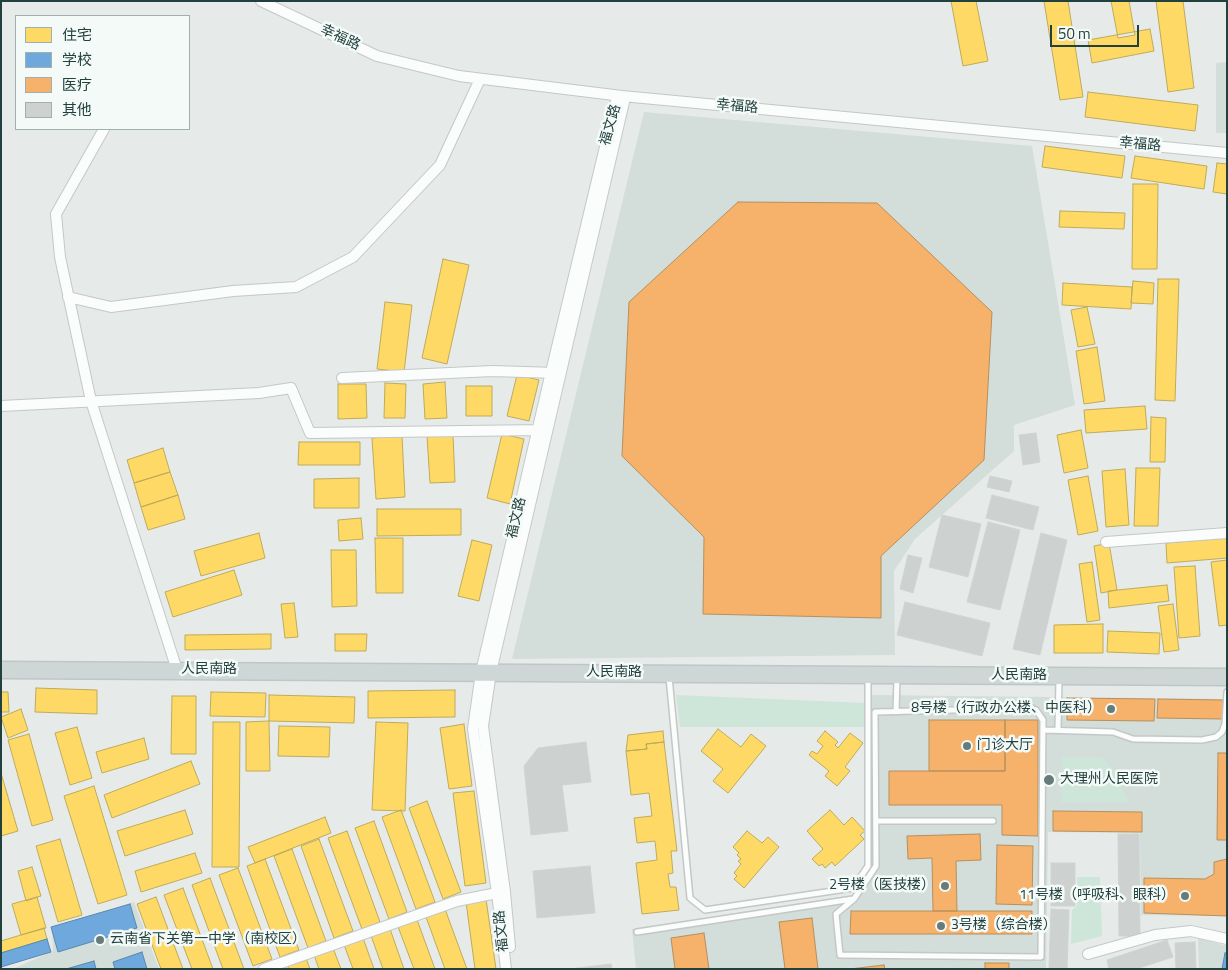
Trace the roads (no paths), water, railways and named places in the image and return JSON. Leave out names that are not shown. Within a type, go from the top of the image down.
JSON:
[{"type":"main road","name":"人民南路","points":[[1,670],[1227,678]]},
{"type":"street","name":"幸福路","points":[[261,1],[377,56],[459,76],[622,96],[1227,153]]},
{"type":"street","points":[[68,297],[111,308],[233,291],[296,287],[353,257],[440,165],[480,79]]},
{"type":"street","name":"福文路","points":[[513,969],[473,728],[555,373],[624,102],[622,96]]},
{"type":"street","points":[[103,130],[56,214],[60,256],[91,401],[177,670]]},
{"type":"street","points":[[342,378],[493,371],[555,373]]},
{"type":"street","points":[[1,406],[259,393],[291,388],[310,433],[542,430]]},
{"type":"street","points":[[1106,542],[1227,533]]},
{"type":"street","points":[[264,969],[457,901],[501,892]]},
{"type":"street","name":"福文路","points":[[501,892],[506,969]]},
{"type":"street","points":[[1088,954],[1155,935],[1191,931],[1227,939]]},
{"type":"lane","points":[[668,674],[690,898],[704,910],[853,888],[858,881],[868,866],[868,675]]},
{"type":"lane","points":[[896,712],[898,675]]},
{"type":"lane","points":[[1058,730],[1059,676]]},
{"type":"lane","points":[[1043,730],[1113,732],[1133,739],[1202,740],[1216,737],[1222,732],[1225,724],[1227,692]]},
{"type":"lane","points":[[1032,708],[1040,714],[1043,720],[1041,957],[840,955],[836,914],[854,899],[876,866],[875,712],[896,712],[1032,708]]},
{"type":"lane","points":[[876,821],[994,820]]},
{"type":"lane","points":[[637,932],[854,899]]},
{"type":"place","name":"8号楼（行政办公楼、中医科）","points":[[1111,709]]},
{"type":"place","name":"门诊大厅","points":[[967,746]]},
{"type":"place","name":"大理州人民医院","points":[[1049,780]]},
{"type":"place","name":"2号楼（医技楼）","points":[[945,886]]},
{"type":"place","name":"11号楼（呼吸科、眼科）","points":[[1185,896]]},
{"type":"place","name":"3号楼（综合楼）","points":[[941,926]]},
{"type":"place","name":"云南省下关第一中学（南校区）","points":[[100,940]]}]
